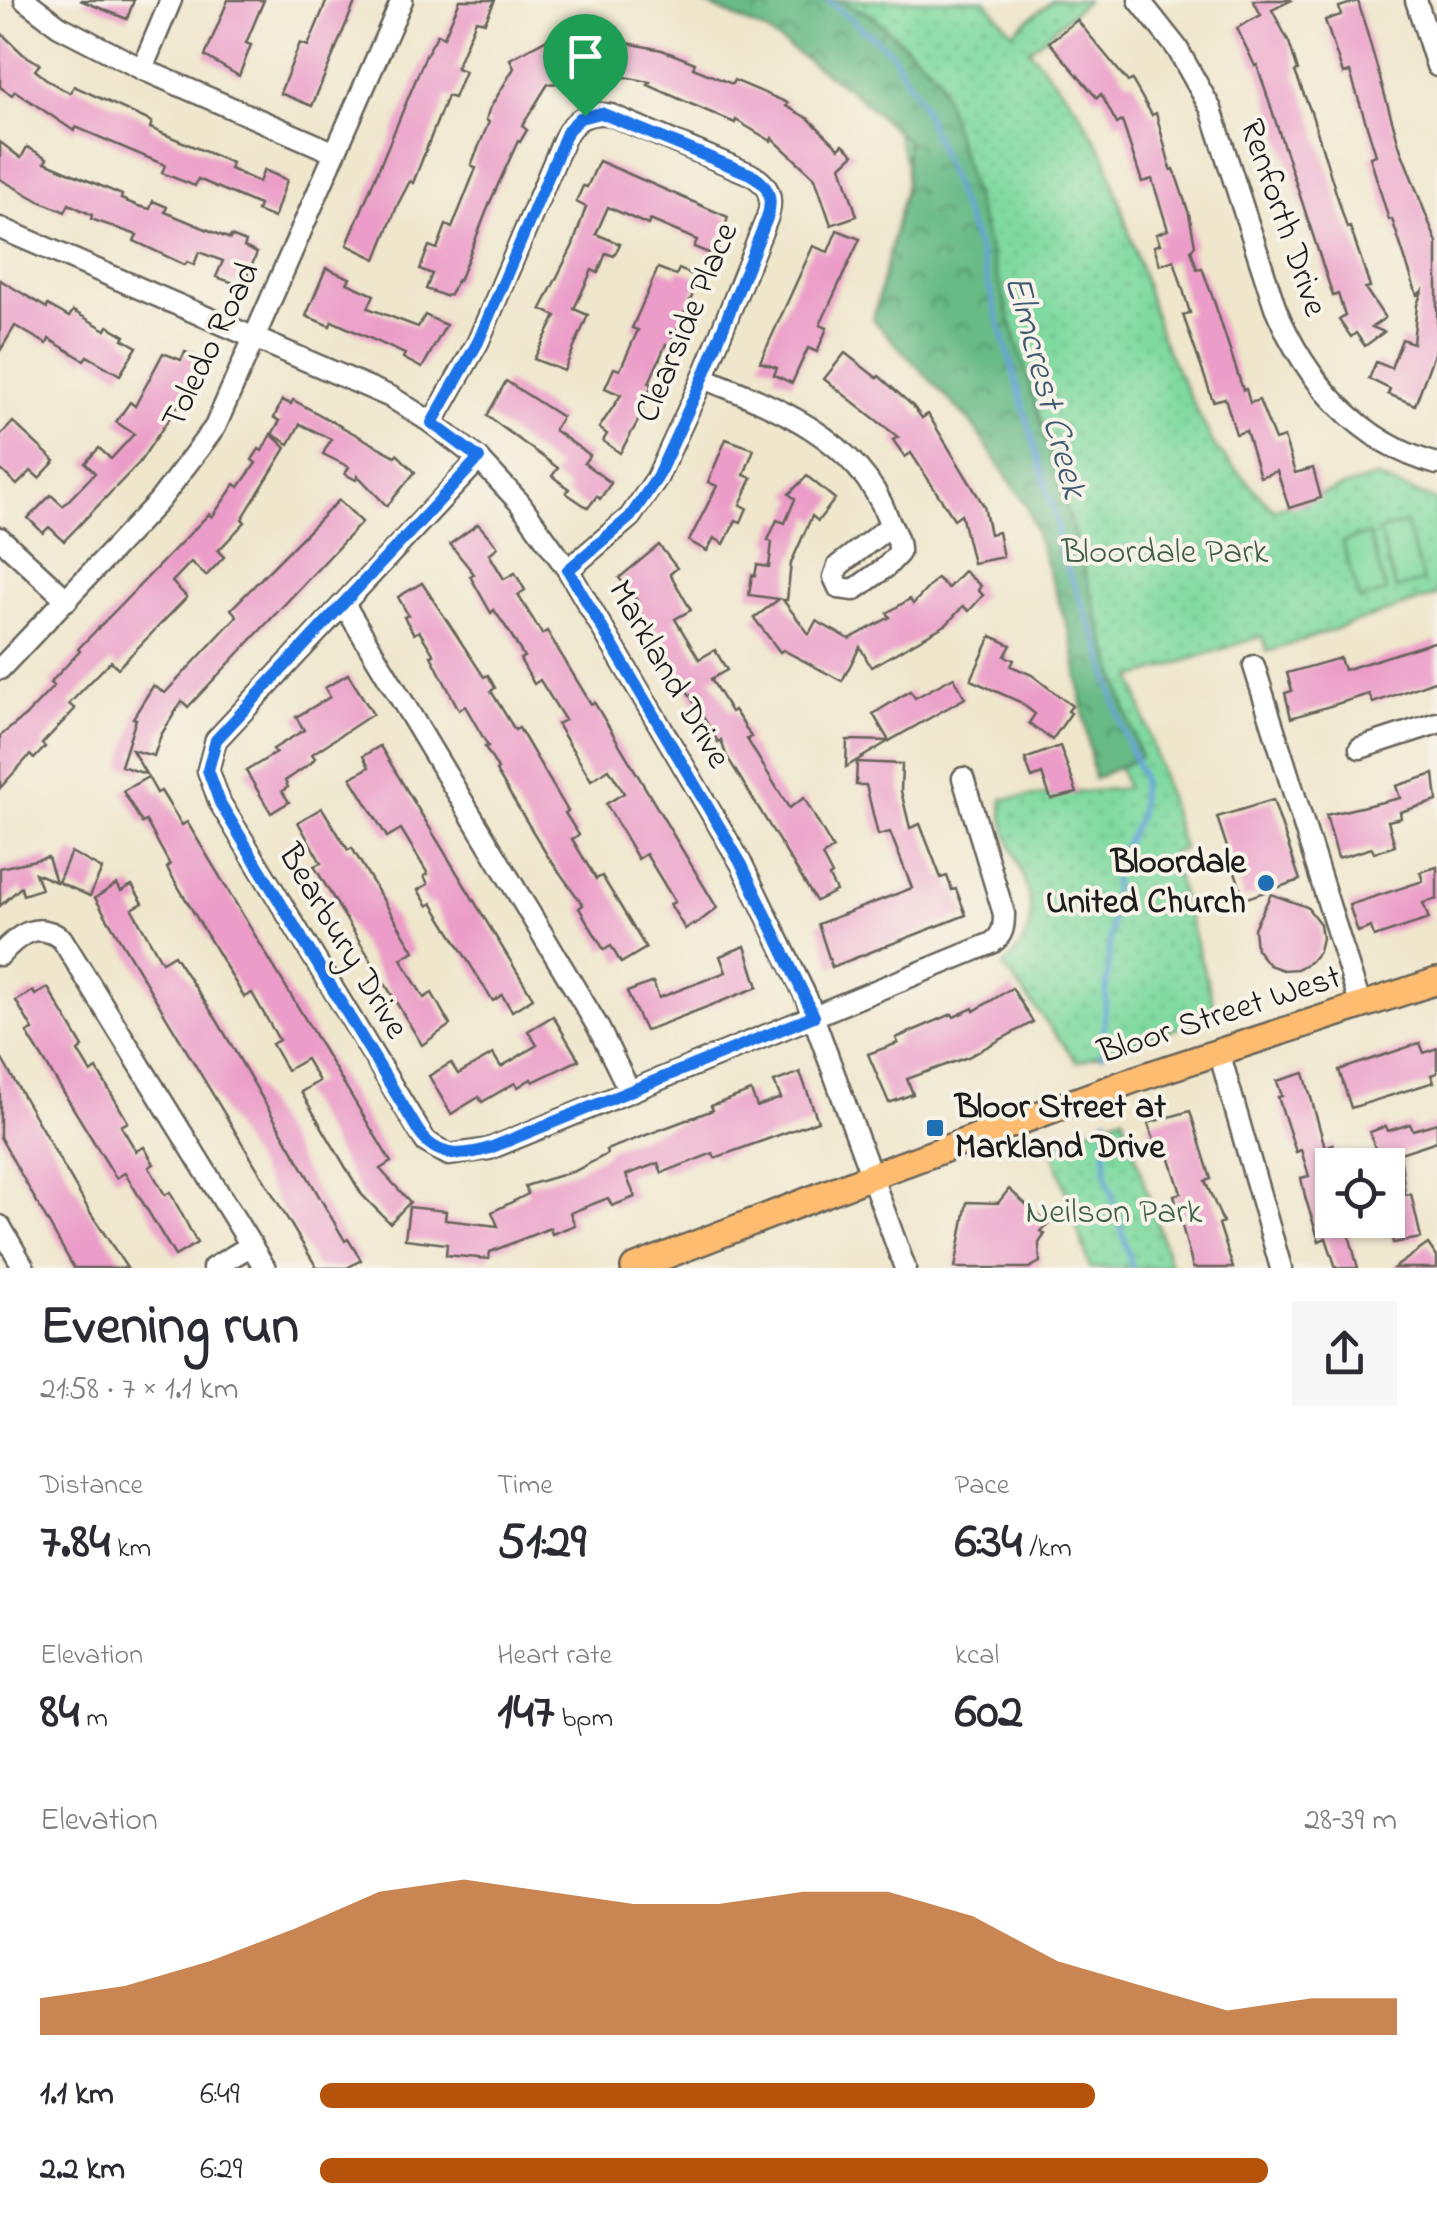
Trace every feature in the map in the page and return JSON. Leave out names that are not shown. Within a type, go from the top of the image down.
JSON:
[{"type":"main road","name":"Bloor Street West","points":[[634,1268],[1136,1079],[1437,981]]},
{"type":"street","points":[[25,0],[59,26],[142,69],[335,153]]},
{"type":"street","points":[[142,69],[171,0]]},
{"type":"street","name":"Toledo Road","points":[[0,669],[191,462],[215,427],[402,0]]},
{"type":"street","name":"Renforth Drive","points":[[1139,0],[1177,48],[1212,109],[1275,307],[1305,368],[1326,394],[1374,436],[1437,464]]},
{"type":"street","points":[[1416,0],[1437,66]]},
{"type":"street","name":"Clearside Place","points":[[432,423],[478,342],[568,130],[580,118],[595,114],[612,116],[760,180],[769,192],[771,206],[767,218],[703,378],[657,478],[638,508],[568,570]]},
{"type":"street","name":"Markland Drive","points":[[0,228],[391,397],[479,458],[518,502],[568,570],[742,865],[814,1016],[905,1268]]},
{"type":"street","points":[[703,378],[797,419],[835,444],[867,479],[890,526]]},
{"type":"street","name":"Bearbury Drive","points":[[479,458],[216,740],[208,770],[220,803],[426,1142],[449,1155],[474,1154],[979,950],[1000,938],[1004,914],[963,778]]},
{"type":"street","points":[[0,538],[67,600]]},
{"type":"street","points":[[344,604],[598,1026],[629,1090]]},
{"type":"street","points":[[1254,666],[1361,1007]]},
{"type":"street","points":[[1360,748],[1437,723]]},
{"type":"street","points":[[0,955],[18,936],[29,931],[52,932],[62,939],[266,1268]]},
{"type":"street","points":[[1219,1052],[1281,1268]]},
{"type":"street","points":[[0,1226],[24,1268]]},
{"type":"street","points":[[214,1268],[252,1245]]},
{"type":"green space","points":[[697,0],[838,0],[870,14],[938,75],[1140,757],[1094,779],[1072,641],[1027,506],[971,423],[873,320],[906,184],[907,141],[853,92],[765,31]]},
{"type":"green space","name":"Bloordale Park","points":[[721,0],[985,0],[1013,32],[1052,0],[1087,0],[1029,50],[1078,109],[1106,158],[1163,342],[1215,447],[1273,509],[1375,477],[1437,501],[1437,595],[1267,652],[1262,636],[1133,678],[1183,849],[1170,854],[1217,1015],[1077,1062],[1003,966],[1021,945],[1029,925],[1030,905],[1004,821],[1002,799],[1126,788],[996,390],[929,234],[882,88]]},
{"type":"green space","points":[[1405,523],[1423,581],[1396,589],[1379,531]]},
{"type":"green space","points":[[1369,534],[1386,592],[1360,600],[1342,542]]},
{"type":"green space","name":"Neilson Park","points":[[1123,1116],[1171,1268],[1090,1268],[1051,1144]]},
{"type":"building","points":[[80,0],[134,0],[127,19]]},
{"type":"building","points":[[228,0],[264,0],[246,43],[251,45],[239,76],[205,56]]},
{"type":"building","points":[[327,0],[356,0],[312,106],[280,93],[300,43],[308,46]]},
{"type":"building","points":[[460,0],[495,0],[485,22],[476,20],[456,68],[465,71],[454,98],[447,96],[413,183],[410,181],[398,204],[376,259],[347,245],[426,55],[438,34],[444,37]]},
{"type":"building","points":[[1253,0],[1292,0],[1272,10],[1289,42],[1298,71],[1295,72],[1370,287],[1365,288],[1385,318],[1372,327],[1384,332],[1365,346],[1356,333],[1351,337],[1339,320],[1345,316],[1338,294],[1333,296],[1257,65],[1237,28],[1261,15]]},
{"type":"building","points":[[1358,1],[1400,148],[1437,243],[1437,346],[1415,405],[1388,394],[1390,389],[1369,379],[1376,362],[1391,368],[1402,339],[1413,343],[1422,291],[1417,295],[1392,219],[1389,220],[1370,157],[1376,155],[1350,72],[1343,74],[1325,20],[1341,15],[1339,7]]},
{"type":"building","points":[[1077,20],[1128,82],[1132,80],[1152,115],[1156,113],[1171,170],[1174,169],[1189,214],[1195,245],[1191,250],[1197,269],[1202,268],[1243,390],[1246,389],[1250,403],[1259,400],[1275,440],[1284,437],[1295,473],[1313,468],[1321,498],[1289,508],[1277,471],[1260,477],[1246,431],[1236,434],[1225,398],[1213,401],[1183,315],[1190,313],[1174,260],[1160,265],[1154,246],[1160,244],[1156,234],[1168,230],[1152,179],[1142,182],[1122,121],[1117,124],[1101,94],[1097,98],[1049,42]]},
{"type":"building","points":[[0,32],[40,64],[35,70],[70,93],[74,86],[152,122],[150,128],[232,163],[230,169],[259,182],[264,170],[287,180],[274,218],[257,211],[259,205],[198,179],[195,186],[162,173],[165,165],[76,127],[74,131],[15,91],[12,95],[0,87]]},
{"type":"building","points":[[549,38],[554,47],[602,38],[662,50],[695,63],[693,68],[788,103],[786,106],[809,119],[839,148],[843,144],[854,154],[841,166],[857,216],[831,225],[815,178],[772,138],[771,141],[736,120],[735,123],[648,85],[650,82],[601,72],[548,84],[522,126],[527,130],[491,200],[459,281],[450,295],[426,289],[432,274],[420,269],[429,246],[437,249],[446,225],[452,228],[476,168],[471,165],[489,122],[489,110],[514,68],[510,59]]},
{"type":"building","points":[[0,142],[21,158],[27,147],[47,158],[45,162],[122,195],[121,199],[138,206],[150,209],[153,201],[167,207],[165,212],[246,242],[244,247],[257,253],[243,286],[216,277],[223,261],[199,252],[194,265],[185,265],[134,241],[137,235],[91,219],[92,215],[69,204],[65,212],[0,179]]},
{"type":"building","points":[[599,161],[728,217],[716,256],[694,247],[697,240],[608,207],[596,234],[620,244],[614,256],[606,253],[598,273],[592,270],[574,309],[588,315],[564,371],[534,359],[556,316],[541,309],[573,245],[586,207],[576,202]]},
{"type":"building","points":[[837,230],[860,239],[820,325],[827,328],[817,352],[808,348],[792,383],[774,375],[777,368],[760,362],[813,246],[828,252]]},
{"type":"building","points":[[326,268],[350,278],[347,283],[374,295],[368,308],[418,327],[425,315],[446,325],[422,368],[403,358],[405,354],[332,321],[330,326],[306,316]]},
{"type":"building","points":[[658,268],[676,275],[679,269],[700,278],[670,345],[666,344],[637,423],[620,453],[603,441],[607,434],[599,428],[621,395],[605,388],[614,368],[620,370],[638,330],[632,328]]},
{"type":"building","points":[[0,280],[47,308],[48,305],[69,317],[73,311],[125,336],[123,339],[137,347],[120,375],[87,356],[84,360],[49,339],[47,344],[15,326],[0,351]]},
{"type":"building","points":[[185,352],[203,360],[194,382],[139,463],[64,541],[49,527],[43,533],[28,518],[51,495],[63,506],[95,473],[85,463],[99,448],[111,459],[134,434],[116,422],[130,402],[135,406],[163,353],[181,360]]},
{"type":"building","points":[[845,353],[879,376],[922,418],[928,414],[984,506],[990,534],[998,532],[1003,557],[973,563],[961,514],[954,519],[911,453],[905,457],[893,440],[898,437],[824,379]]},
{"type":"building","points":[[506,381],[562,417],[554,430],[590,455],[584,463],[611,483],[588,508],[566,493],[569,489],[552,476],[558,468],[487,416]]},
{"type":"building","points":[[282,400],[291,404],[293,400],[397,454],[415,472],[387,506],[358,476],[356,480],[345,474],[349,467],[323,454],[331,439],[300,424],[289,444],[272,434],[280,421],[274,418]]},
{"type":"building","points":[[13,422],[55,461],[39,478],[31,471],[17,485],[0,469],[0,436]]},
{"type":"building","points":[[271,434],[286,448],[242,519],[245,522],[218,551],[224,557],[206,576],[191,562],[172,582],[187,597],[118,668],[111,661],[69,704],[75,709],[42,744],[45,747],[34,759],[30,755],[0,788],[0,736],[54,686],[50,683],[78,649],[209,514],[212,517],[235,484],[239,487]]},
{"type":"building","points":[[726,439],[754,449],[744,475],[752,478],[740,505],[747,508],[724,544],[714,538],[707,551],[689,541],[717,486],[708,482]]},
{"type":"building","points":[[807,476],[835,499],[818,521],[812,516],[791,563],[787,600],[783,600],[809,634],[816,621],[849,639],[890,617],[887,613],[910,599],[913,604],[937,578],[948,588],[964,571],[981,586],[978,590],[983,595],[969,611],[963,606],[947,624],[871,667],[860,647],[842,681],[783,650],[780,652],[754,618],[779,599],[749,595],[752,575],[755,576],[757,565],[769,567],[772,542],[768,540],[777,520],[785,523],[795,499],[789,494]]},
{"type":"building","points":[[339,500],[362,522],[188,707],[182,701],[161,735],[154,756],[132,750],[146,774],[121,766],[136,719],[133,718],[153,686],[165,693],[237,616],[231,609]]},
{"type":"building","points":[[478,524],[498,547],[489,554],[504,579],[515,573],[525,590],[518,595],[542,634],[547,631],[591,704],[594,702],[717,908],[695,925],[685,929],[670,904],[675,902],[646,854],[638,859],[606,804],[624,793],[609,769],[591,780],[557,724],[565,720],[540,680],[534,684],[510,633],[494,610],[491,613],[470,576],[474,574],[450,544]]},
{"type":"building","points":[[659,545],[677,568],[670,574],[691,610],[675,619],[699,659],[715,650],[727,670],[711,679],[731,712],[734,710],[742,722],[751,737],[747,739],[789,808],[804,798],[833,849],[822,856],[836,891],[816,901],[636,606],[640,604],[619,578]]},
{"type":"building","points":[[422,583],[484,677],[488,675],[495,688],[491,691],[515,730],[519,728],[568,811],[565,813],[579,835],[572,839],[596,879],[602,876],[646,948],[621,963],[611,946],[604,950],[579,908],[583,905],[496,771],[485,747],[488,746],[465,706],[459,710],[431,656],[434,655],[419,631],[414,634],[404,617],[408,615],[398,597]]},
{"type":"building","points":[[991,636],[1011,645],[1005,656],[1014,660],[1011,666],[1032,675],[1072,706],[1052,740],[1029,723],[1035,714],[1020,702],[971,680]]},
{"type":"building","points":[[1437,641],[1437,680],[1373,703],[1369,694],[1291,718],[1285,693],[1292,691],[1287,673],[1340,658],[1344,670]]},
{"type":"building","points":[[348,674],[373,714],[312,754],[315,758],[311,763],[285,781],[288,787],[282,791],[289,802],[271,813],[246,771],[304,730],[296,717],[330,697],[325,688]]},
{"type":"building","points":[[954,677],[965,698],[889,741],[873,714],[910,691],[915,698]]},
{"type":"building","points":[[847,740],[889,741],[846,767]]},
{"type":"building","points":[[380,746],[533,998],[512,1011],[502,995],[493,1001],[432,903],[428,906],[418,890],[428,884],[424,876],[428,874],[401,829],[387,837],[351,778],[369,767],[363,756]]},
{"type":"building","points":[[1060,746],[1077,793],[1051,799],[1042,774],[1032,778],[1025,759]]},
{"type":"building","points":[[857,762],[902,764],[901,791],[910,828],[920,824],[941,878],[947,876],[952,890],[956,889],[966,915],[832,967],[818,924],[912,888],[890,832],[878,835],[866,785],[856,785]]},
{"type":"building","points":[[1434,774],[1437,801],[1400,812],[1401,818],[1388,821],[1395,846],[1338,858],[1326,815],[1400,798],[1396,786]]},
{"type":"building","points":[[148,777],[182,825],[187,822],[391,1162],[380,1169],[410,1202],[390,1223],[362,1195],[301,1092],[319,1081],[306,1059],[287,1070],[272,1044],[279,1040],[252,993],[244,997],[167,868],[170,865],[146,821],[142,823],[123,791]]},
{"type":"building","points":[[1273,800],[1300,880],[1244,899],[1217,817]]},
{"type":"building","points":[[322,808],[348,850],[352,848],[414,951],[401,959],[424,998],[432,993],[450,1025],[422,1045],[314,866],[321,863],[298,822]]},
{"type":"building","points":[[71,852],[102,869],[90,896],[58,882]]},
{"type":"building","points":[[48,857],[56,882],[35,873],[41,889],[23,895],[21,887],[0,906],[0,868]]},
{"type":"building","points":[[1437,867],[1437,899],[1423,903],[1429,919],[1374,937],[1371,927],[1358,932],[1349,905],[1423,881],[1420,872]]},
{"type":"building","points":[[117,884],[121,891],[132,885],[143,903],[132,909],[162,962],[174,955],[218,1022],[345,1241],[348,1239],[361,1260],[347,1268],[317,1268],[95,898]]},
{"type":"building","points":[[1271,894],[1307,907],[1320,924],[1319,951],[1297,969],[1269,965],[1256,949],[1254,928]]},
{"type":"building","points":[[745,946],[758,987],[645,1031],[627,992],[653,982],[659,998],[726,972],[720,956]]},
{"type":"building","points":[[48,988],[83,1047],[78,1051],[91,1073],[97,1069],[128,1122],[121,1126],[136,1151],[144,1147],[154,1164],[149,1167],[165,1195],[170,1192],[197,1243],[175,1256],[125,1173],[116,1178],[27,1033],[33,1030],[16,1001]]},
{"type":"building","points":[[1012,988],[1033,1022],[968,1057],[907,1079],[913,1094],[889,1103],[868,1054],[952,1014],[954,1017],[973,1008],[974,1011]]},
{"type":"building","points":[[553,1016],[579,1060],[533,1082],[531,1079],[518,1087],[515,1083],[482,1102],[479,1097],[451,1114],[429,1076],[451,1063],[458,1074],[493,1054],[501,1067],[537,1045],[528,1031]]},
{"type":"building","points":[[1420,1043],[1424,1053],[1437,1048],[1437,1073],[1431,1075],[1434,1082],[1351,1108],[1339,1070]]},
{"type":"building","points":[[0,1056],[127,1268],[74,1268],[0,1137]]},
{"type":"building","points":[[800,1072],[818,1121],[662,1173],[658,1163],[626,1175],[635,1197],[612,1206],[608,1198],[570,1213],[575,1225],[552,1234],[550,1228],[490,1252],[489,1259],[446,1255],[447,1244],[405,1239],[409,1207],[446,1211],[445,1220],[498,1226],[492,1212],[528,1194],[525,1186],[575,1171],[607,1154],[606,1150],[713,1110],[711,1106],[751,1091],[757,1107],[781,1098],[774,1082]]},
{"type":"building","points":[[1304,1073],[1325,1147],[1333,1144],[1334,1148],[1315,1148],[1315,1228],[1301,1178],[1309,1176],[1301,1150],[1296,1152],[1278,1097],[1282,1096],[1277,1081]]},
{"type":"building","points":[[1190,1111],[1211,1179],[1205,1181],[1223,1222],[1219,1224],[1233,1268],[1193,1268],[1174,1195],[1181,1193],[1167,1150],[1158,1153],[1148,1123]]},
{"type":"building","points":[[1437,1123],[1437,1141],[1405,1151],[1405,1148],[1375,1148],[1370,1132],[1410,1124],[1413,1130]]},
{"type":"building","points":[[1009,1189],[1048,1224],[1041,1231],[1045,1234],[1039,1243],[1040,1262],[1029,1268],[955,1268],[967,1202],[998,1203]]},
{"type":"building","points":[[1411,1194],[1421,1238],[1393,1243],[1392,1238],[1405,1238],[1405,1195]]},
{"type":"building","points":[[1326,1238],[1350,1238],[1358,1268],[1336,1268]]},
{"type":"building","points":[[1428,1244],[1437,1257],[1437,1268],[1394,1268]]},
{"type":"waterway","name":"Elmcrest Creek","points":[[828,0],[890,51],[921,102],[979,252],[1057,524],[1059,548],[1100,647],[1123,730],[1142,778],[1139,816],[1115,864],[1102,1055]]},
{"type":"waterway","name":"Elmcrest Creek","points":[[1106,1118],[1106,1174],[1132,1268]]},
{"type":"place","name":"Bloordale United Church","points":[[1266,883]]},
{"type":"place","name":"Bloor Street at Markland Drive","points":[[935,1128]]},
{"type":"route","points":[[585,116],[612,116],[750,174],[769,192],[771,206],[767,218],[703,378],[657,478],[630,517],[568,570],[742,865],[814,1016],[490,1148],[474,1154],[449,1155],[426,1142],[419,1132],[220,803],[208,770],[216,740],[479,458],[432,423],[478,342],[564,139],[585,116]]}]
